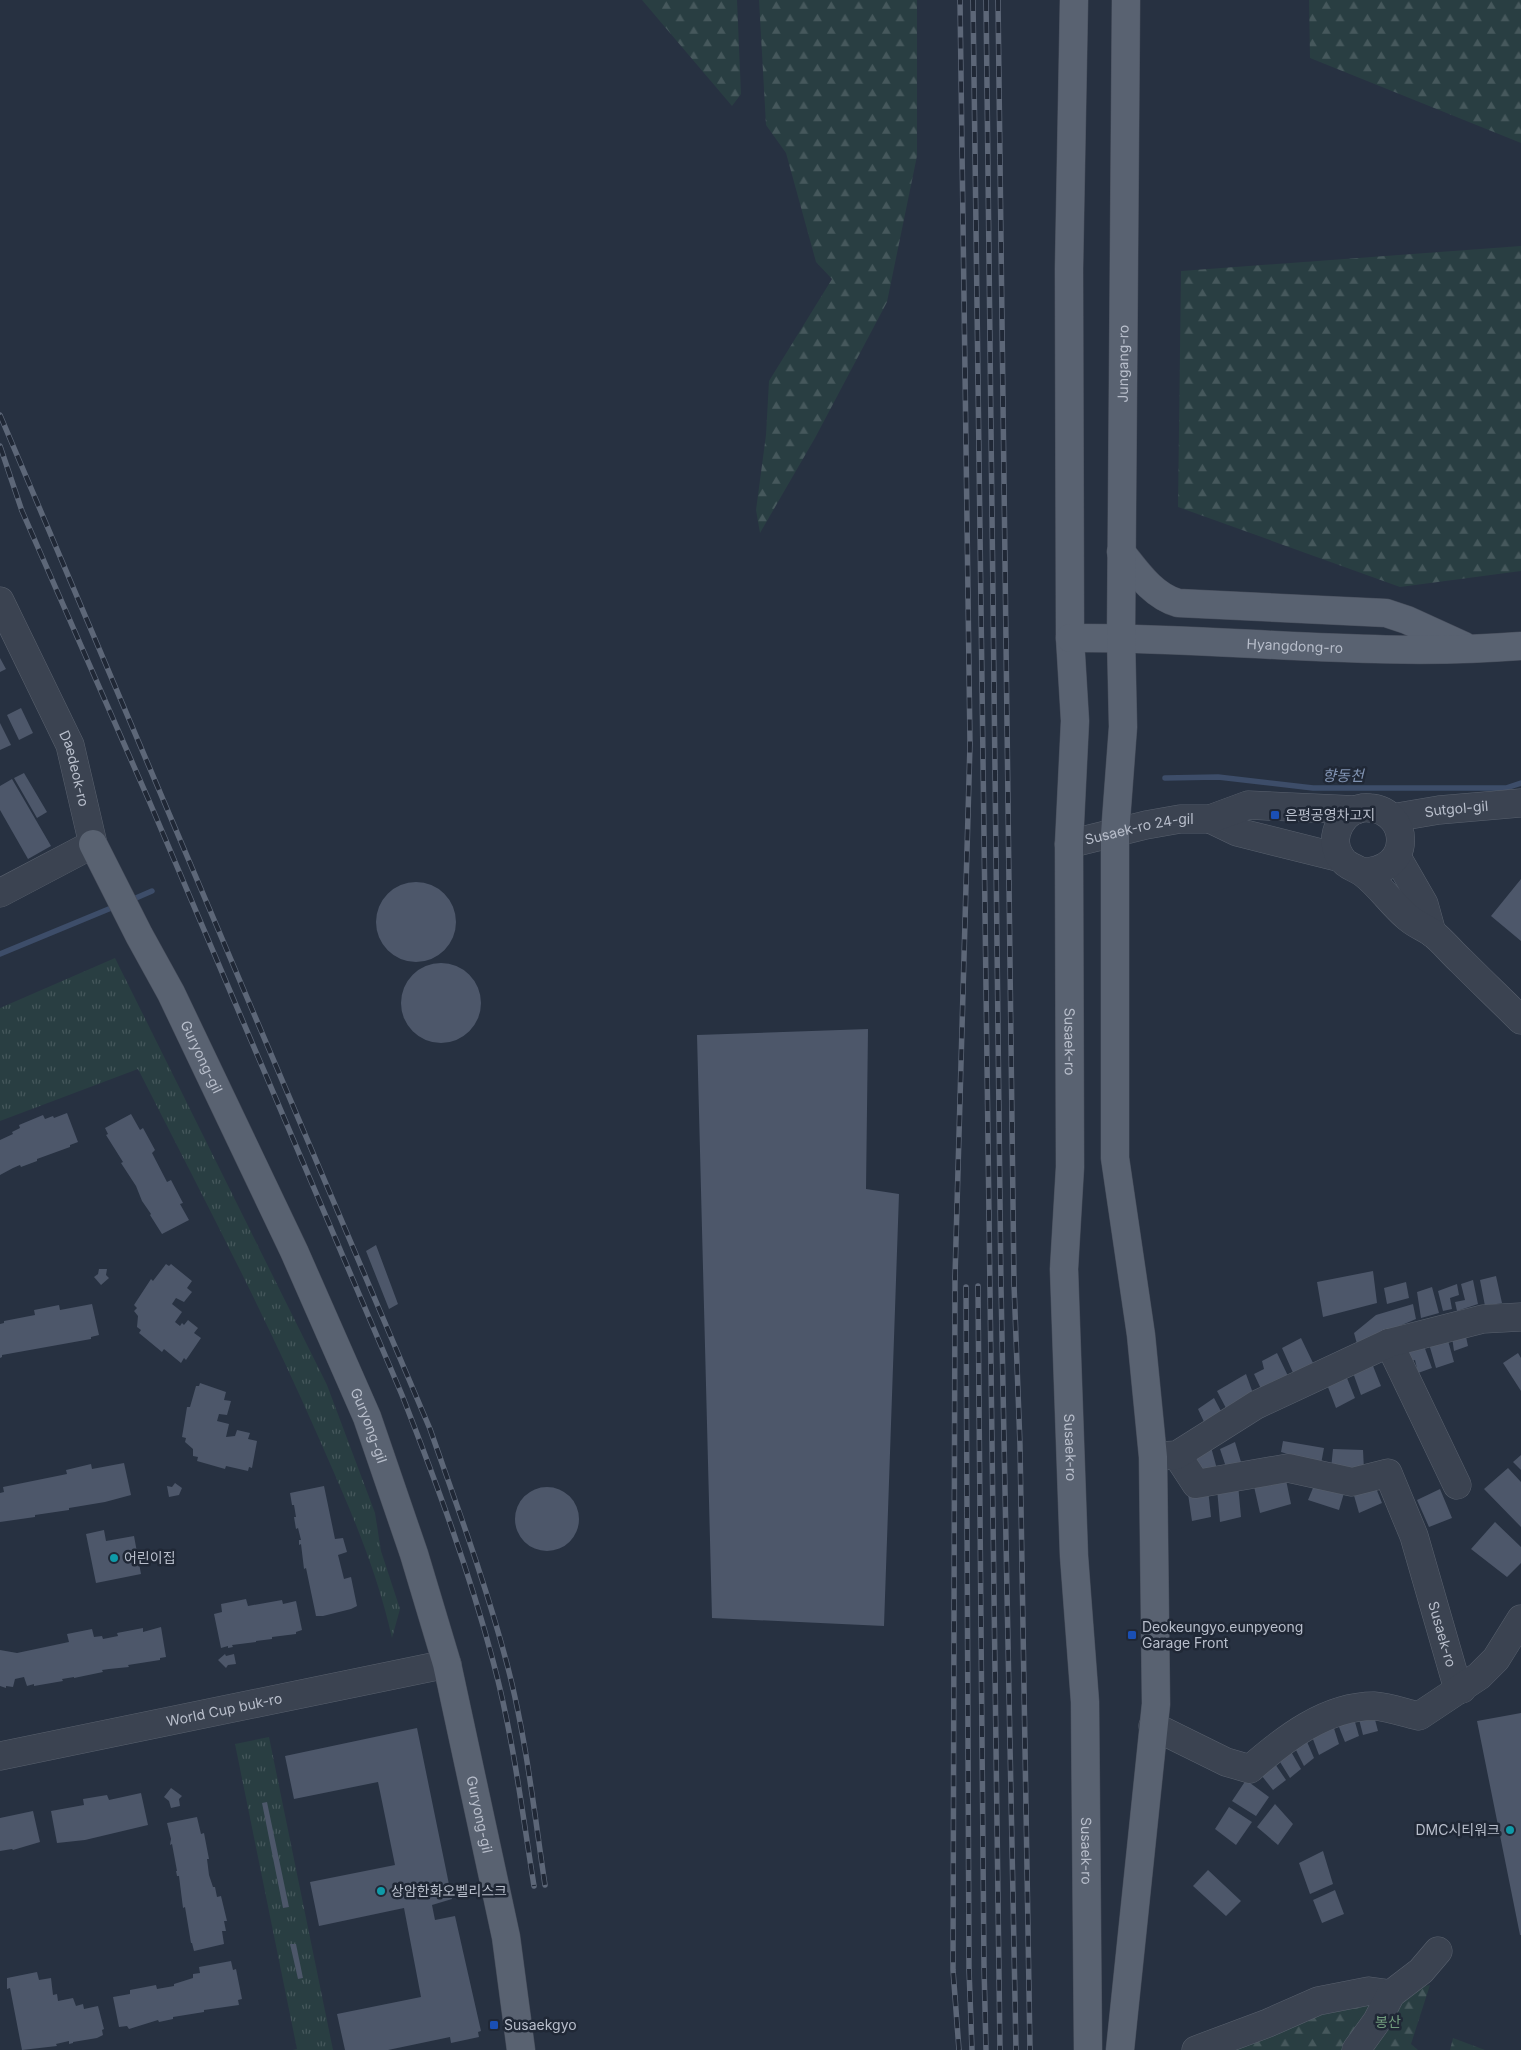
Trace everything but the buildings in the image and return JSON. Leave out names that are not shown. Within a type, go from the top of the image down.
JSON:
[{"type":"main road","points":[[1069,844],[1076,721],[1070,638],[1069,269],[1074,0]]},
{"type":"main road","name":"Jungang-ro","points":[[1115,834],[1123,727],[1121,552],[1126,0]]},
{"type":"main road","points":[[1121,552],[1142,578],[1169,600],[1178,603],[1386,613],[1407,620],[1472,650]]},
{"type":"main road","name":"Hyangdong-ro","points":[[1070,638],[1121,637],[1394,649],[1472,650],[1521,646]]},
{"type":"main road","name":"Susaek-ro","points":[[1115,834],[1115,1158],[1140,1335],[1165,1456],[1156,1704],[1120,2050]]},
{"type":"main road","name":"Susaek-ro","points":[[1069,844],[1070,1167],[1064,1269],[1074,1556],[1085,1702],[1088,2050]]},
{"type":"main road","name":"Guryong-gil","points":[[96,851],[171,994],[294,1251],[363,1408],[414,1554],[447,1664],[506,1937],[521,2050]]},
{"type":"street","name":"Daedeok-ro","points":[[0,600],[70,745],[96,851]]},
{"type":"street","name":"Sutgol-gil","points":[[1392,818],[1439,810],[1521,803]]},
{"type":"street","name":"Susaek-ro 24-gil","points":[[1069,844],[1146,825],[1180,819],[1210,819],[1248,805],[1356,810],[1369,808],[1381,810],[1392,818]]},
{"type":"street","points":[[1356,810],[1339,825],[1336,847],[1351,865],[1406,917],[1432,933],[1521,1020]]},
{"type":"street","points":[[1392,818],[1398,827],[1401,838],[1397,857],[1424,904],[1432,933]]},
{"type":"street","name":"Susaek-ro 24-gil","points":[[1210,819],[1237,832],[1376,872],[1388,867],[1397,857]]},
{"type":"street","points":[[0,893],[96,851]]},
{"type":"street","points":[[1165,1456],[1256,1405],[1389,1343],[1483,1319],[1521,1317]]},
{"type":"street","points":[[1389,1343],[1457,1485]]},
{"type":"street","name":"Susaek-ro","points":[[1165,1456],[1196,1484],[1288,1468],[1352,1482],[1388,1473],[1414,1536],[1456,1682],[1462,1689]]},
{"type":"street","points":[[1153,1726],[1226,1762],[1250,1769],[1289,1736],[1348,1709],[1375,1706],[1419,1716],[1479,1676],[1496,1659],[1521,1619]]},
{"type":"street","name":"World Cup buk-ro","points":[[0,1756],[447,1664]]},
{"type":"street","points":[[1356,2050],[1377,2021],[1391,1994],[1421,1971],[1438,1951]]},
{"type":"street","points":[[1196,2050],[1268,2023],[1318,2001],[1369,1991],[1391,1994]]},
{"type":"green space","points":[[642,0],[737,0],[741,94],[732,106]]},
{"type":"green space","points":[[759,0],[917,0],[917,156],[887,302],[815,438],[760,533],[756,510],[766,435],[769,381],[832,279],[816,262],[786,153],[766,125]]},
{"type":"green space","points":[[1309,0],[1521,0],[1521,143],[1310,58]]},
{"type":"green space","points":[[1521,246],[1521,571],[1400,587],[1178,507],[1181,271]]},
{"type":"green space","points":[[115,958],[327,1385],[375,1513],[381,1551],[400,1609],[392,1638],[386,1612],[361,1539],[300,1396],[233,1255],[138,1069],[0,1121],[0,1008]]},
{"type":"green space","points":[[269,1737],[333,2050],[293,2050],[297,2049],[235,1744]]},
{"type":"green space","name":"봉산","points":[[1430,1985],[1411,2044],[1418,2050],[1230,2050],[1328,2005]]},
{"type":"green space","points":[[1453,2038],[1485,2050],[1450,2050]]},
{"type":"waterway","name":"향동천","points":[[1165,778],[1218,777],[1313,788],[1506,788],[1521,783]]},
{"type":"waterway","points":[[129,901],[152,891]]},
{"type":"waterway","points":[[0,954],[116,906]]},
{"type":"railway","points":[[959,2050],[953,1970],[955,1277],[970,744],[960,0]]},
{"type":"railway","points":[[973,0],[1000,2050]]},
{"type":"railway","points":[[986,0],[1001,1286],[1016,2050]]},
{"type":"railway","points":[[998,0],[1014,1284],[1020,1445],[1030,2050]]},
{"type":"railway","points":[[0,415],[430,1429],[481,1575],[514,1691],[545,1885]]},
{"type":"railway","points":[[0,446],[22,511],[150,803],[402,1395],[439,1493],[484,1627],[500,1689],[534,1886]]},
{"type":"railway","points":[[978,1286],[986,2050]]},
{"type":"railway","points":[[966,1287],[969,1969],[972,2050]]},
{"type":"place","name":"은평공영차고지","points":[[1275,815]]},
{"type":"place","name":"어린이집","points":[[114,1558]]},
{"type":"place","name":"Deokeungyo.eunpyeong Garage Front","points":[[1132,1635]]},
{"type":"place","name":"DMC시티워크","points":[[1510,1830]]},
{"type":"place","name":"상암한화오벨리스크","points":[[381,1891]]},
{"type":"place","name":"Susaekgyo","points":[[494,2025]]}]
